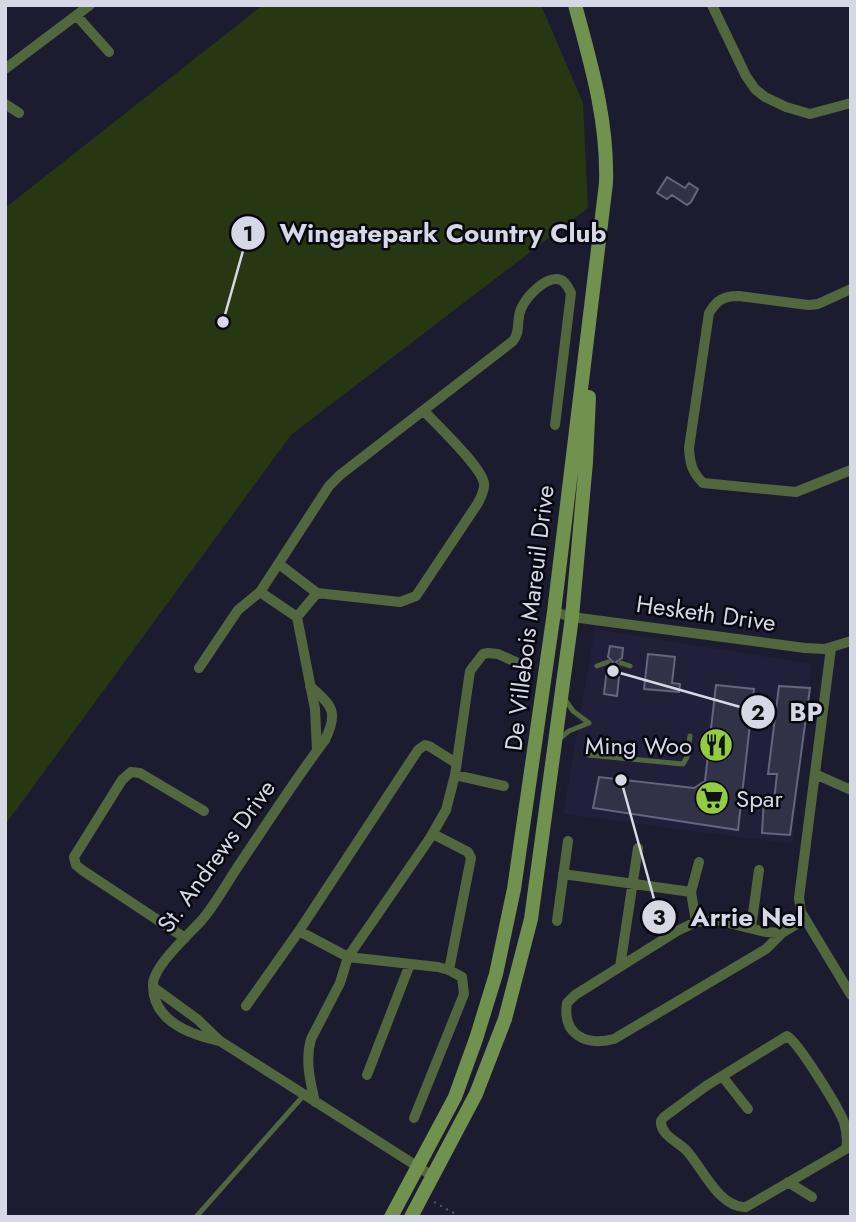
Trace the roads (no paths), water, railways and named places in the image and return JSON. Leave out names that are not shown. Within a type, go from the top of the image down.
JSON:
[{"type":"main road","name":"De Villebois Mareuil Drive","points":[[391,1217],[455,1097],[476,1039],[496,974],[520,851],[554,612],[606,183],[606,146],[601,108],[575,5]]},
{"type":"main road","name":"De Villebois Mareuil Drive","points":[[411,1217],[476,1094],[505,1019],[531,919],[572,617],[586,463],[592,339],[612,172],[607,103],[580,5]]},
{"type":"street","points":[[5,69],[90,5]]},
{"type":"street","points":[[712,5],[755,89],[786,107],[810,114],[851,103]]},
{"type":"street","points":[[76,16],[109,52]]},
{"type":"street","points":[[5,104],[19,113]]},
{"type":"street","points":[[199,668],[238,610],[260,592],[334,481],[474,373],[517,336],[520,310],[530,296],[551,280],[564,282],[571,293],[555,425]]},
{"type":"street","points":[[851,289],[818,304],[808,305],[739,296],[728,296],[716,301],[709,313],[689,448],[690,463],[695,475],[704,483],[796,492],[851,470]]},
{"type":"street","points":[[279,564],[317,593],[400,602],[416,596],[478,503],[484,487],[480,474],[424,411]]},
{"type":"street","points":[[260,592],[297,617],[317,593]]},
{"type":"street","name":"Hesketh Drive","points":[[554,612],[572,617],[805,648],[831,648],[851,641]]},
{"type":"street","name":"St. Andrews Drive","points":[[297,617],[317,727],[317,750]]},
{"type":"street","points":[[831,648],[799,891],[800,909],[851,995]]},
{"type":"street","points":[[315,1102],[309,1074],[308,1049],[340,982],[348,957],[433,834],[446,810],[455,775],[470,671],[483,654],[488,653],[498,654],[518,663]]},
{"type":"street","name":"St. Andrews Drive","points":[[304,1095],[220,1041],[198,1037],[181,1028],[162,1013],[155,1000],[153,981],[159,969],[204,918],[330,730],[334,717],[330,705],[310,686]]},
{"type":"street","points":[[246,1006],[299,931],[418,750],[429,746],[456,763]]},
{"type":"street","points":[[185,938],[82,870],[76,865],[74,857],[122,780],[131,772],[139,773],[204,811]]},
{"type":"street","points":[[815,774],[851,790]]},
{"type":"street","points":[[455,775],[504,786]]},
{"type":"street","points":[[433,834],[467,852],[471,858],[449,970]]},
{"type":"street","points":[[556,920],[568,841]]},
{"type":"street","points":[[620,967],[638,848]]},
{"type":"street","points":[[696,922],[691,892],[699,862]]},
{"type":"street","points":[[751,928],[759,870]]},
{"type":"street","points":[[563,874],[691,892]]},
{"type":"street","points":[[782,933],[765,932],[716,920],[696,922],[575,995],[567,1003],[566,1023],[571,1031],[596,1040],[614,1039],[766,949],[782,933],[805,919]]},
{"type":"street","points":[[299,931],[348,957],[449,970],[462,977],[464,994],[414,1118]]},
{"type":"street","points":[[367,1075],[410,964]]},
{"type":"street","points":[[789,1037],[803,1054],[841,1117],[848,1136],[848,1150],[746,1207],[740,1207],[719,1193],[684,1149],[660,1126],[664,1117],[722,1076],[770,1045],[789,1037]]},
{"type":"street","points":[[722,1076],[748,1109]]},
{"type":"street","points":[[304,1095],[434,1177]]},
{"type":"street","points":[[789,1182],[812,1197]]},
{"type":"lane","points":[[597,666],[608,662]]},
{"type":"lane","points":[[621,663],[630,666]]},
{"type":"lane","points":[[554,745],[569,731],[589,723],[573,711],[561,692]]},
{"type":"lane","points":[[588,755],[683,764],[687,757],[690,736]]},
{"type":"lane","points":[[196,1217],[304,1095]]},
{"type":"place","name":"Wingatepark Country Club","points":[[223,322]]},
{"type":"place","name":"BP","points":[[613,671]]},
{"type":"place","name":"Ming Woo","points":[[716,745]]},
{"type":"place","name":"Arrie Nel","points":[[621,780]]},
{"type":"place","name":"Spar","points":[[712,798]]}]
